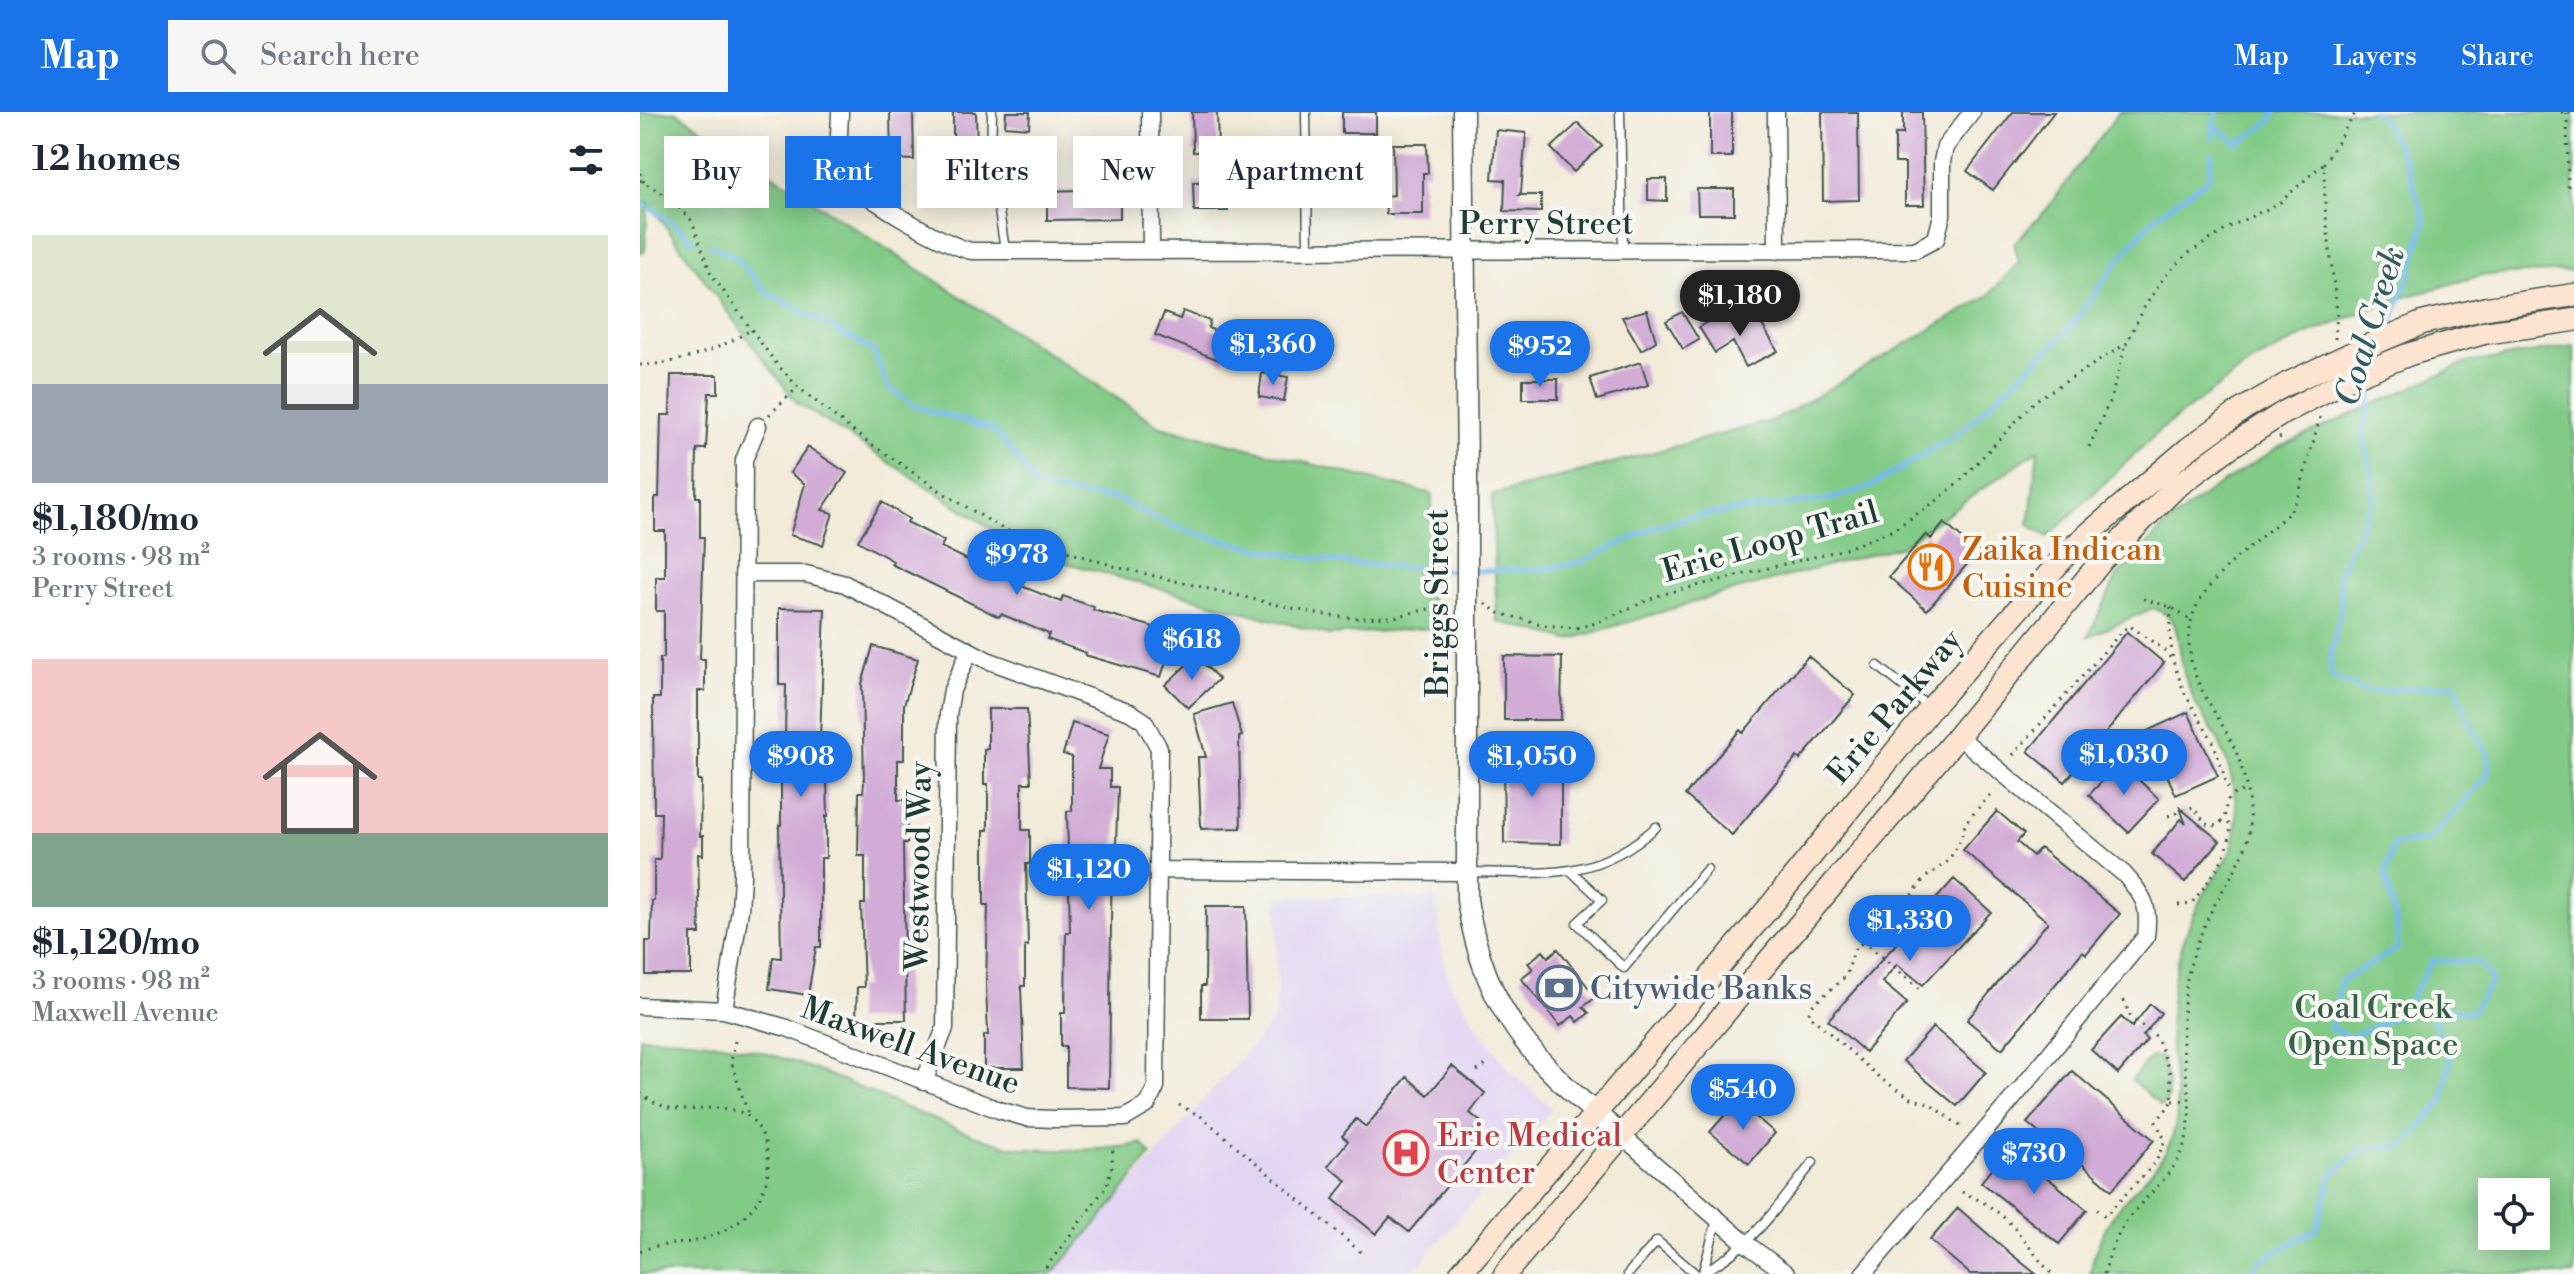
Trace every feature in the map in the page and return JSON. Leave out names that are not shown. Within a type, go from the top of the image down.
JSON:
[{"type":"main road","name":"Erie Parkway","points":[[1460,1274],[1772,904],[1931,708],[2084,538],[2188,449],[2243,409],[2287,384],[2422,323],[2487,308],[2574,295]]},
{"type":"main road","points":[[1505,1274],[2103,559],[2175,488],[2283,413],[2350,378],[2410,354],[2484,333],[2574,320]]},
{"type":"street","name":"Perry Street","points":[[840,112],[840,157],[844,174],[898,214],[964,250],[1151,251],[1915,250],[1936,239],[1942,215],[1945,147],[1972,112]]},
{"type":"street","points":[[1150,112],[1151,251]]},
{"type":"street","name":"Briggs Street","points":[[1463,112],[1467,544],[1465,872],[1469,914],[1477,953],[1512,1028],[1538,1059],[1621,1135]]},
{"type":"street","points":[[1776,112],[1777,251]]},
{"type":"street","points":[[724,1010],[740,910],[742,877],[744,460],[758,426]]},
{"type":"street","name":"Maxwell Avenue","points":[[640,1006],[724,1010],[787,1028],[924,1082],[1027,1118],[1125,1118],[1147,1105],[1156,1087],[1159,748],[1144,721],[1130,712],[969,652],[845,584],[806,574],[743,574]]},
{"type":"street","name":"Westwood Way","points":[[924,1082],[945,1028],[948,715],[952,690],[969,652]]},
{"type":"street","points":[[1863,1274],[2146,936],[2149,914],[2142,895],[2124,874],[1958,736]]},
{"type":"street","points":[[1159,870],[1465,872]]},
{"type":"street","points":[[1621,1135],[1744,1242],[1787,1274]]},
{"type":"lane","points":[[992,112],[991,159],[1005,250]]},
{"type":"lane","points":[[1306,112],[1308,250]]},
{"type":"lane","points":[[1620,112],[1623,251]]},
{"type":"lane","points":[[1878,666],[1931,708]]},
{"type":"lane","points":[[1465,872],[1543,874],[1570,870],[1612,859],[1656,827]]},
{"type":"lane","points":[[1570,870],[1602,900],[1577,923],[1624,968],[1707,869]]},
{"type":"lane","points":[[1701,1273],[1721,1263],[1744,1242],[1813,1162]]},
{"type":"lane","points":[[1701,1273],[1718,1219]]},
{"type":"lane","points":[[1628,1274],[1640,1268],[1657,1241],[1701,1273]]},
{"type":"path","points":[[2089,447],[2111,398],[2126,344],[2164,277],[2186,255],[2235,224],[2278,204],[2324,163],[2356,112]]},
{"type":"path","points":[[2561,112],[2574,113]]},
{"type":"path","points":[[2567,113],[2568,189]]},
{"type":"path","points":[[2324,163],[2325,207],[2337,313],[2335,339]]},
{"type":"path","points":[[640,173],[642,182],[671,199],[692,221],[707,266],[775,362],[798,387],[858,435],[974,512],[1025,538],[1072,553],[1177,582],[1317,614],[1351,618],[1394,617],[1466,600]]},
{"type":"path","points":[[640,365],[657,364],[715,347],[752,329]]},
{"type":"path","name":"Erie Loop Trail","points":[[1466,600],[1487,604],[1499,613],[1545,625],[1576,628],[1596,623],[1660,595],[1845,549],[1875,538],[1908,520],[1961,480],[2036,400],[2126,344]]},
{"type":"path","points":[[778,406],[798,387]]},
{"type":"path","points":[[2104,1274],[2112,1247],[2128,1219],[2165,1179],[2181,1154],[2189,1131],[2190,1100],[2183,1046],[2183,1011],[2192,958],[2209,915],[2244,852],[2249,833],[2247,789],[2231,741],[2197,683],[2191,661],[2191,621],[2199,600],[2211,583],[2290,512],[2298,497],[2322,410]]},
{"type":"path","points":[[2143,599],[2171,607],[2191,621]]},
{"type":"path","points":[[2171,607],[2173,661],[2184,692],[2213,741],[2230,794]]},
{"type":"path","points":[[2013,755],[2123,630],[2130,626],[2163,649],[2173,661]]},
{"type":"path","points":[[2163,649],[2172,644]]},
{"type":"path","points":[[1494,739],[1576,739]]},
{"type":"path","points":[[2224,820],[2225,800],[2230,794],[2247,789]]},
{"type":"path","points":[[1960,1126],[1928,1103],[1913,1099],[1881,1079],[1808,1014],[1813,1005],[1846,976],[1855,948],[1892,920],[1925,878],[1947,862],[1958,846],[1966,822],[1991,794]]},
{"type":"path","points":[[2168,816],[2193,807],[2206,824],[2216,826],[2224,820]]},
{"type":"path","points":[[2178,905],[2191,904],[2224,854],[2231,833],[2230,825],[2224,820]]},
{"type":"path","points":[[1863,941],[1924,992]]},
{"type":"path","points":[[2097,1209],[2105,1216],[2156,1162],[2165,1140],[2156,1122],[2173,1101],[2170,1073],[2157,1037],[2131,1018],[2123,998]]},
{"type":"path","points":[[640,1251],[664,1243],[697,1241],[715,1235],[733,1225],[760,1199],[769,1178],[768,1155],[766,1143],[749,1117],[731,1061],[735,1041]]},
{"type":"path","points":[[1477,1071],[1489,1063]]},
{"type":"path","points":[[640,1093],[662,1107],[677,1111],[717,1108],[741,1112],[749,1117]]},
{"type":"path","points":[[2173,1101],[2190,1100]]},
{"type":"path","points":[[1179,1105],[1202,1117],[1364,1255]]},
{"type":"path","points":[[1041,1274],[1106,1187],[1112,1166],[1113,1145]]},
{"type":"path","points":[[1962,1192],[1998,1212],[2052,1274]]},
{"type":"shaded area","points":[[1278,896],[1437,898],[1441,946],[1450,983],[1509,1070],[1552,1109],[1411,1274],[1052,1274],[1276,1018]]},
{"type":"green space","points":[[640,112],[676,112],[713,136],[664,136],[664,208],[769,208],[769,172],[785,183],[785,208],[824,208],[1160,426],[1432,494],[1431,628],[1329,635],[1030,553],[797,403],[648,202],[645,251],[640,252]]},
{"type":"green space","points":[[2119,112],[2574,112],[2574,271],[2482,275],[2385,303],[2303,336],[2249,364],[2159,431],[2048,537],[2029,525],[2038,450],[1901,546],[1714,596],[1569,640],[1497,621],[1492,495],[1775,420],[1988,296],[2019,262],[2014,243],[2046,210]]},
{"type":"green space","name":"Coal Creek Open Space","points":[[2574,346],[2574,1274],[2090,1274],[2099,1242],[2110,1220],[2162,1158],[2173,1135],[2177,1104],[2171,1042],[2174,978],[2195,912],[2233,844],[2237,815],[2225,757],[2186,680],[2173,621],[2153,608],[2088,637],[2118,575],[2162,529],[2208,492],[2279,447],[2466,363]]},
{"type":"green space","points":[[640,1037],[713,1042],[767,1054],[1002,1144],[1032,1149],[1072,1150],[1142,1143],[1151,1155],[1106,1213],[1052,1274],[640,1274]]},
{"type":"green space","points":[[2150,1057],[2161,1057],[2168,1082],[2168,1099],[2161,1106],[2132,1080]]},
{"type":"building","points":[[890,112],[913,112],[914,160],[901,159],[901,136],[891,136]]},
{"type":"building","points":[[953,112],[976,112],[977,136],[953,136]]},
{"type":"building","points":[[1006,112],[1030,112],[1029,128],[1005,126]]},
{"type":"building","points":[[1192,112],[1217,112],[1218,136],[1199,136],[1199,152],[1193,152]]},
{"type":"building","points":[[1342,112],[1376,112],[1376,133],[1342,133]]},
{"type":"building","points":[[1710,112],[1732,112],[1732,157],[1710,157]]},
{"type":"building","points":[[1822,112],[1858,112],[1859,200],[1823,201]]},
{"type":"building","points":[[1903,112],[1922,112],[1924,205],[1905,205],[1905,163],[1895,163],[1895,134],[1903,134]]},
{"type":"building","points":[[2013,112],[2054,112],[1993,190],[1967,171]]},
{"type":"building","points":[[1578,123],[1602,146],[1574,172],[1551,148]]},
{"type":"building","points":[[1496,130],[1526,133],[1519,195],[1541,195],[1541,212],[1504,211],[1505,180],[1492,179]]},
{"type":"building","points":[[1393,144],[1427,144],[1428,173],[1423,173],[1423,214],[1386,214],[1386,208],[1392,208]]},
{"type":"building","points":[[1648,179],[1667,179],[1667,201],[1648,200]]},
{"type":"building","points":[[1193,182],[1199,182],[1199,208],[1228,208],[1228,211],[1194,211]]},
{"type":"building","points":[[1697,189],[1734,189],[1734,214],[1698,214]]},
{"type":"building","points":[[1073,190],[1073,208],[1120,208],[1120,219],[1047,220],[1047,208],[1057,208],[1057,191]]},
{"type":"building","points":[[1647,310],[1656,341],[1641,350],[1622,317]]},
{"type":"building","points":[[1183,311],[1210,321],[1208,328],[1233,338],[1224,362],[1155,335],[1164,313],[1180,319]]},
{"type":"building","points":[[1682,312],[1699,340],[1683,349],[1666,321]]},
{"type":"building","points":[[1724,312],[1734,328],[1756,315],[1778,351],[1746,367],[1733,342],[1715,353],[1699,327]]},
{"type":"building","points":[[1641,362],[1648,385],[1597,400],[1590,378]]},
{"type":"building","points":[[1262,373],[1288,377],[1284,401],[1259,397]]},
{"type":"building","points":[[671,375],[718,375],[718,393],[709,393],[706,449],[697,449],[696,497],[700,497],[700,537],[704,537],[700,659],[705,659],[705,691],[698,691],[698,780],[701,780],[700,836],[703,836],[703,855],[698,854],[700,934],[691,934],[691,975],[646,975],[646,941],[651,941],[654,901],[654,860],[660,860],[661,813],[654,813],[653,698],[660,698],[660,658],[664,658],[664,611],[656,611],[656,577],[665,577],[665,531],[655,531],[655,497],[659,497],[661,415],[670,415]]},
{"type":"building","points":[[1523,379],[1558,379],[1558,399],[1523,399]]},
{"type":"building","points":[[808,447],[847,473],[822,510],[833,513],[823,545],[790,535],[805,484],[790,473]]},
{"type":"building","points":[[882,502],[909,519],[907,522],[944,541],[941,547],[984,568],[987,562],[1018,575],[1014,583],[1061,602],[1063,596],[1094,607],[1093,610],[1175,633],[1161,677],[1085,655],[1047,639],[1049,634],[1001,614],[999,617],[891,564],[893,561],[858,541]]},
{"type":"building","name":"Zaika Indican Cuisine","points":[[1944,523],[1978,552],[1927,610],[1889,577],[1926,534],[1931,539]]},
{"type":"building","points":[[779,608],[825,609],[820,737],[822,781],[827,781],[828,816],[826,858],[821,858],[821,947],[816,947],[808,995],[769,989],[773,957],[781,958],[779,825],[786,685],[779,685]]},
{"type":"building","points":[[2127,632],[2164,663],[2065,782],[2028,751]]},
{"type":"building","points":[[873,646],[918,659],[904,705],[904,760],[898,760],[898,800],[905,800],[907,824],[907,843],[903,843],[906,1020],[856,1020],[857,987],[864,987],[861,904],[865,904],[865,856],[858,856],[859,792],[863,792],[864,783],[862,684]]},
{"type":"building","points":[[1196,656],[1219,679],[1188,708],[1165,685]]},
{"type":"building","points":[[1504,656],[1562,657],[1561,720],[1504,720]]},
{"type":"building","points":[[1808,656],[1855,695],[1800,760],[1797,757],[1732,835],[1685,795]]},
{"type":"building","points":[[1232,703],[1242,736],[1239,737],[1241,828],[1201,829],[1198,757],[1206,757],[1194,714]]},
{"type":"building","points":[[988,709],[1027,709],[1031,783],[1022,783],[1022,830],[1030,830],[1030,864],[1026,864],[1028,946],[1025,946],[1025,986],[1021,986],[1024,1068],[984,1068],[984,1035],[988,1035],[988,905],[984,905],[984,830],[988,830],[988,784],[984,784],[984,750],[988,749]]},
{"type":"building","points":[[2188,712],[2218,776],[2176,795],[2147,731]]},
{"type":"building","points":[[1072,723],[1109,734],[1098,769],[1110,769],[1110,787],[1118,787],[1116,844],[1112,844],[1109,1088],[1066,1087],[1066,1046],[1061,1046],[1061,1013],[1065,1013],[1066,932],[1070,932],[1067,811],[1072,811],[1072,757],[1063,754]]},
{"type":"building","points":[[1503,755],[1561,755],[1561,844],[1504,843]]},
{"type":"building","points":[[2120,762],[2159,799],[2128,832],[2089,795]]},
{"type":"building","points":[[2180,808],[2220,841],[2185,882],[2152,854],[2181,819],[2186,824]]},
{"type":"building","points":[[1997,811],[2024,834],[2017,842],[2033,856],[2040,848],[2120,914],[2086,954],[2083,951],[2002,1049],[1967,1020],[2048,922],[1963,850]]},
{"type":"building","points":[[1954,879],[1991,912],[1923,985],[1897,964],[1882,982],[1907,1003],[1865,1052],[1828,1020]]},
{"type":"building","points":[[1206,906],[1246,906],[1248,1019],[1201,1019],[1201,986],[1205,986]]},
{"type":"building","name":"Citywide Banks","points":[[1558,949],[1596,997],[1583,1007],[1589,1013],[1578,1022],[1573,1016],[1560,1026],[1521,978],[1533,969],[1528,963],[1543,951],[1548,957]]},
{"type":"building","points":[[2150,1004],[2161,1013],[2143,1036],[2147,1040],[2118,1074],[2091,1050],[2121,1017],[2132,1027]]},
{"type":"building","points":[[1933,1027],[1986,1072],[1957,1106],[1903,1061]]},
{"type":"building","name":"Erie Medical Center","points":[[1452,1066],[1485,1093],[1470,1113],[1481,1122],[1473,1132],[1484,1141],[1409,1232],[1390,1217],[1376,1234],[1333,1199],[1347,1181],[1328,1166],[1348,1141],[1342,1136],[1356,1119],[1366,1127],[1407,1077],[1428,1095]]},
{"type":"building","points":[[2072,1071],[2154,1140],[2112,1190],[2066,1150],[2063,1153],[2027,1123]]},
{"type":"building","points":[[1737,1101],[1775,1133],[1749,1164],[1710,1132]]},
{"type":"building","points":[[2010,1147],[2087,1210],[2059,1244],[1981,1182]]},
{"type":"building","points":[[1958,1208],[2036,1274],[1970,1274],[1930,1240]]},
{"type":"waterway","name":"Coal Creek","points":[[2217,112],[2213,123],[2238,144],[2270,122],[2275,112]]},
{"type":"waterway","name":"Coal Creek","points":[[2373,112],[2383,119],[2407,165],[2425,221],[2410,275],[2387,331]]},
{"type":"waterway","points":[[2213,124],[2213,139]]},
{"type":"waterway","points":[[1472,571],[1544,569],[1581,562],[1655,527],[1695,516],[1830,499],[1868,488],[1959,433],[2067,332],[2120,258],[2155,217],[2209,178],[2212,154]]},
{"type":"waterway","points":[[640,201],[693,241]]},
{"type":"waterway","points":[[711,245],[737,258],[766,292],[873,350],[888,387],[915,406],[994,430],[1034,485],[1070,494],[1118,499],[1157,520],[1197,534],[1278,553],[1346,563],[1462,571]]},
{"type":"waterway","name":"Coal Creek","points":[[2249,1274],[2261,1260],[2317,1229],[2332,1174],[2362,1149],[2402,1147],[2443,1101],[2450,1058],[2434,1021],[2446,1008],[2471,1013],[2492,981],[2480,962],[2432,960],[2402,1014],[2350,1037],[2331,1029],[2340,982],[2398,948],[2397,924],[2385,875],[2393,845],[2429,840],[2488,775],[2489,756],[2469,723],[2455,684],[2371,692],[2333,679],[2330,661],[2341,607],[2339,574],[2375,495],[2363,433],[2376,375]]},
{"type":"place","name":"Zaika Indican Cuisine","points":[[1931,567]]},
{"type":"place","name":"Citywide Banks","points":[[1559,988]]},
{"type":"place","name":"Erie Medical Center","points":[[1406,1153]]}]
